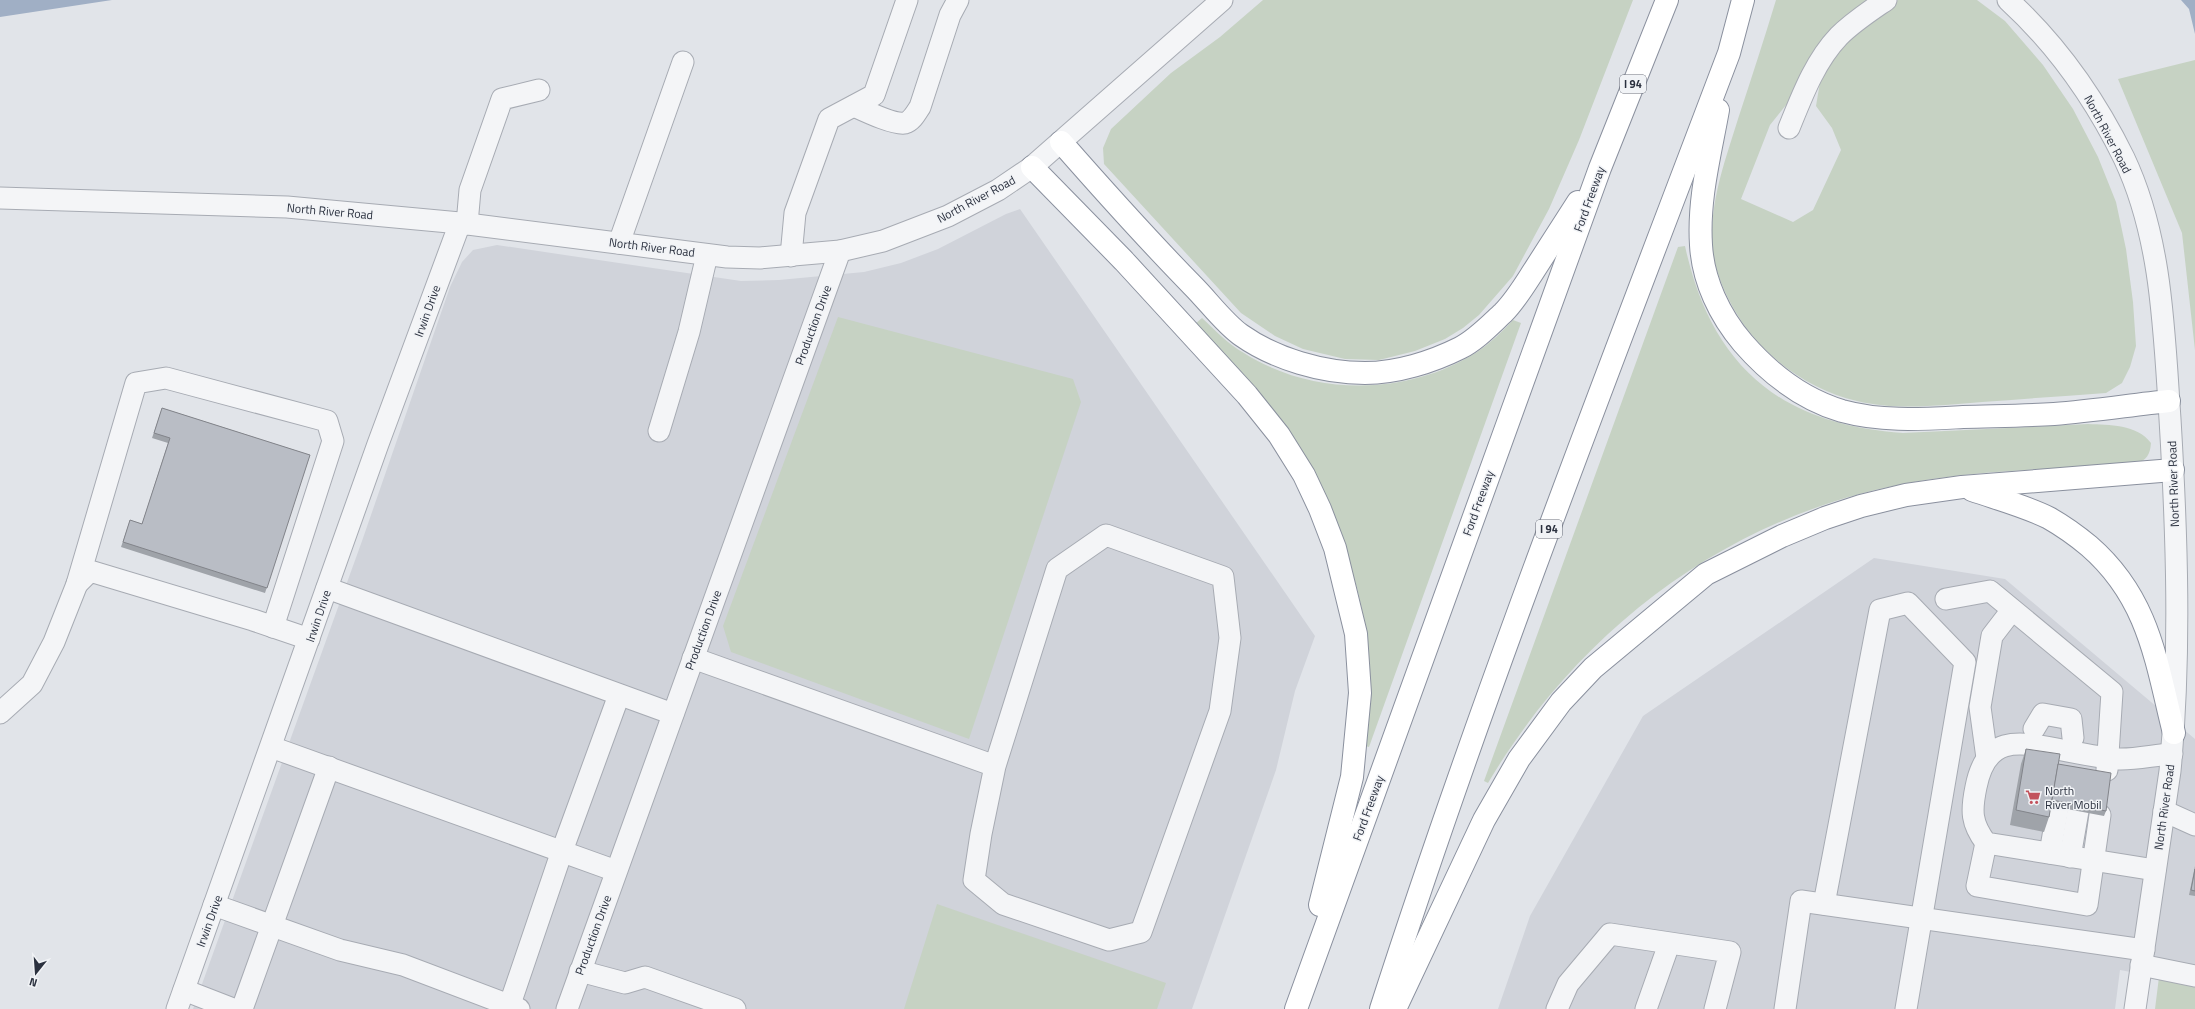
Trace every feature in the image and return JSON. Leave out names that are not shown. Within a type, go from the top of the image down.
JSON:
[{"type":"highway","name":"Ford Freeway","points":[[1295,1009],[1600,168],[1667,0]]},
{"type":"highway","name":"I 94","points":[[1381,1009],[1424,877],[1524,595],[1729,53],[1743,0]]},
{"type":"highway","points":[[1729,53],[1701,200],[1701,246],[1710,290],[1724,316],[1737,336],[1772,373],[1796,390],[1841,410],[1869,417],[1897,419],[2055,414],[2169,401]]},
{"type":"highway","points":[[1061,142],[1156,248],[1240,334],[1260,347],[1308,365],[1365,373],[1400,369],[1428,362],[1462,348],[1477,337],[1504,312],[1522,289],[1600,168]]},
{"type":"highway","points":[[1032,167],[1124,261],[1247,395],[1279,435],[1304,475],[1320,509],[1335,548],[1356,634],[1360,693],[1352,777],[1295,1009]]},
{"type":"highway","points":[[1395,1009],[1484,820],[1519,759],[1561,702],[1593,668],[1706,574],[1742,555],[1811,524],[1861,506],[1906,495],[1962,487],[2173,470]]},
{"type":"highway","points":[[1962,487],[2021,506],[2050,519],[2079,538],[2111,568],[2124,584],[2138,608],[2151,640],[2173,743]]},
{"type":"street","points":[[791,256],[795,213],[829,119],[874,96],[907,0]]},
{"type":"street","points":[[854,106],[895,122],[905,123],[913,118],[920,107],[950,15],[958,0]]},
{"type":"street","name":"North River Road","points":[[0,198],[287,207],[463,224],[707,255],[760,258],[840,251],[882,241],[948,216],[998,190],[1032,167],[1222,0]]},
{"type":"street","points":[[1789,128],[1810,80],[1839,36],[1886,0]]},
{"type":"street","name":"North River Road","points":[[2008,0],[2028,18],[2071,70],[2100,114],[2124,158],[2134,184],[2153,250],[2163,324],[2173,470],[2177,608],[2173,743],[2135,1009]]},
{"type":"street","points":[[619,243],[683,62]]},
{"type":"street","name":"Irwin Drive","points":[[181,1000],[309,639],[463,224],[470,190],[502,99],[539,90]]},
{"type":"street","name":"Production Drive","points":[[566,1009],[840,251]]},
{"type":"street","points":[[659,431],[689,332],[707,255]]},
{"type":"street","points":[[0,713],[32,684],[54,642],[77,584],[136,383],[166,378],[327,421],[333,441],[273,627]]},
{"type":"street","points":[[1106,535],[1223,578],[1230,638],[1220,710],[1141,932],[1109,940],[1003,904],[974,880],[995,766],[1057,569],[1106,535]]},
{"type":"street","points":[[77,584],[90,572],[309,639]]},
{"type":"street","points":[[328,588],[673,714]]},
{"type":"street","points":[[1946,599],[1990,591],[2112,692],[2106,778]]},
{"type":"street","points":[[1824,904],[1880,610],[1908,603],[1965,662],[1906,1009]]},
{"type":"street","points":[[1987,758],[1980,707],[1992,636],[2012,610]]},
{"type":"street","points":[[693,658],[995,766]]},
{"type":"street","points":[[214,905],[340,950],[403,965],[515,1007],[562,851],[620,695]]},
{"type":"street","points":[[2075,759],[2071,719],[2043,714],[2029,736],[1996,749],[1987,758],[1979,772],[1972,814],[1976,830],[1986,843],[2155,870]]},
{"type":"street","points":[[2029,736],[2075,759],[2108,757],[2117,759],[2173,743]]},
{"type":"street","points":[[271,746],[616,871]]},
{"type":"street","points":[[242,1009],[329,768]]},
{"type":"street","points":[[2050,853],[2068,809],[2070,857]]},
{"type":"street","points":[[2164,811],[2195,825]]},
{"type":"street","points":[[1986,843],[1977,886],[2087,905],[2095,861],[2100,815]]},
{"type":"street","points":[[1785,1009],[1802,901],[1921,918],[2143,957],[2195,976]]},
{"type":"street","points":[[1557,1009],[1568,984],[1610,934],[1730,952],[1715,1009]]},
{"type":"street","points":[[1646,1009],[1669,944]]},
{"type":"street","points":[[580,971],[625,983],[645,977],[735,1009]]},
{"type":"street","points":[[181,1000],[233,1009]]},
{"type":"shaded area","points":[[1020,209],[1315,636],[1295,691],[1276,770],[1192,1009],[193,1009],[362,541],[450,287],[462,262],[473,250],[497,245],[741,281],[779,280],[864,272],[901,263],[938,249],[1006,214]]},
{"type":"shaded area","points":[[1874,558],[2005,579],[2195,739],[2195,984],[2120,970],[2115,1009],[1498,1009],[1530,916],[1643,716]]},
{"type":"green space","points":[[1263,0],[1633,0],[1579,140],[1549,209],[1513,276],[1479,315],[1463,328],[1445,339],[1415,351],[1379,360],[1345,359],[1303,349],[1275,336],[1241,313],[1104,164],[1103,148],[1111,129],[1171,73],[1220,37]]},
{"type":"green space","points":[[1776,0],[1870,0],[1770,125],[1741,199],[1793,222],[1813,210],[1841,150],[1832,128],[1816,106],[1820,82],[1840,47],[1898,0],[1977,0],[2005,21],[2043,65],[2073,109],[2098,157],[2116,202],[2126,249],[2133,302],[2136,346],[2130,367],[2122,383],[2106,393],[1935,406],[1904,407],[1872,404],[1857,401],[1823,390],[1792,372],[1765,349],[1753,336],[1730,303],[1717,270],[1712,247],[1714,206],[1724,162]]},
{"type":"green space","points":[[2195,60],[2195,350],[2182,233],[2118,79]]},
{"type":"green space","points":[[1685,246],[1697,288],[1713,325],[1733,356],[1758,382],[1787,402],[1821,417],[1860,428],[1903,433],[2088,424],[2113,425],[2138,432],[2145,437],[2151,443],[2149,454],[2145,459],[2135,464],[1969,474],[1914,482],[1848,497],[1784,520],[1724,549],[1668,585],[1616,627],[1568,674],[1526,726],[1488,783],[1484,781],[1678,247]]},
{"type":"green space","points":[[838,317],[1073,379],[1081,402],[969,739],[731,652],[723,626]]},
{"type":"green space","points":[[1202,318],[1222,337],[1244,353],[1271,367],[1300,378],[1330,384],[1360,386],[1391,383],[1421,377],[1450,366],[1482,349],[1513,320],[1521,323],[1369,747],[1365,746],[1366,645],[1363,614],[1357,588],[1338,526],[1195,324]]},
{"type":"green space","points":[[937,904],[1166,983],[1157,1009],[904,1009]]},
{"type":"green space","points":[[2159,977],[2195,984],[2195,1009],[2155,1009]]},
{"type":"water","points":[[0,0],[112,0],[0,17]]},
{"type":"water","points":[[2181,0],[2195,0],[2195,34],[2189,9]]},
{"type":"building","points":[[162,408],[310,455],[267,588],[123,542],[130,520],[142,524],[170,438],[154,433]]},
{"type":"building","points":[[2026,749],[2060,754],[2049,817],[2016,810]]},
{"type":"building","points":[[2058,764],[2111,773],[2106,811],[2052,800]]},
{"type":"building","points":[[2195,869],[2195,891],[2191,890]]},
{"type":"place","name":"North River Mobil","points":[[2033,797]]}]
